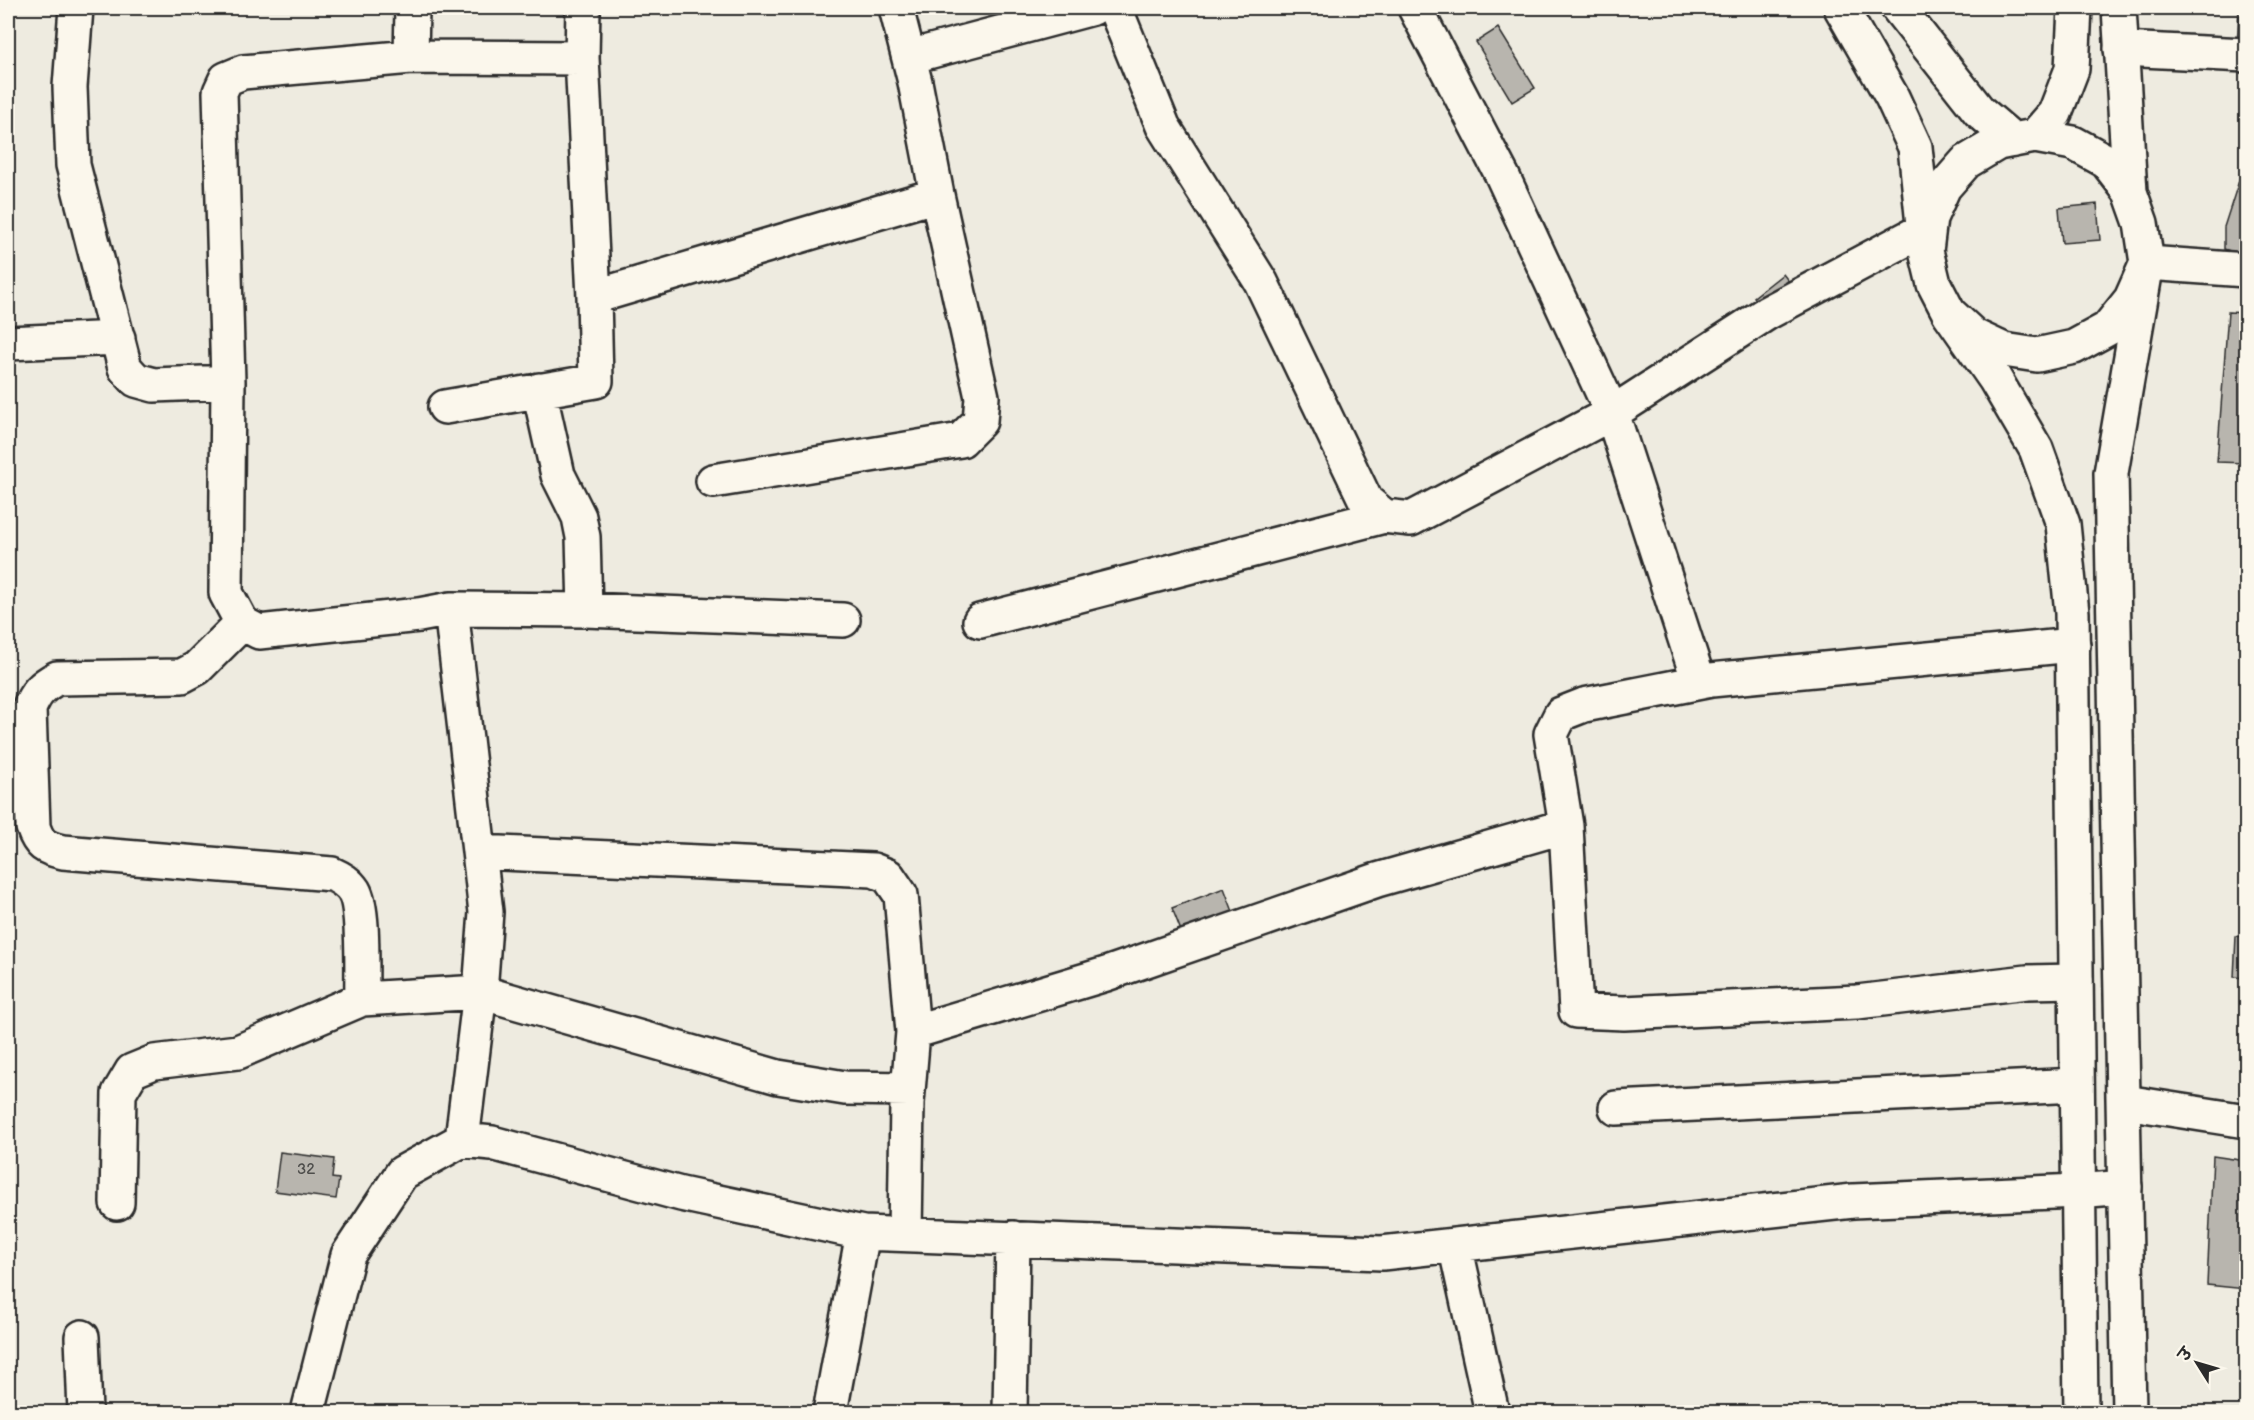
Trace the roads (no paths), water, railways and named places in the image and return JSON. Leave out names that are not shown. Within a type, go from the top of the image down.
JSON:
[{"type":"street","points":[[76,8],[70,87],[73,165],[125,368],[136,380],[154,385],[228,382]]},
{"type":"street","points":[[411,57],[412,8]]},
{"type":"street","points":[[445,407],[596,381],[582,58],[583,8]]},
{"type":"street","points":[[713,481],[961,440],[980,421],[982,398],[909,57],[896,8]]},
{"type":"street","points":[[909,57],[1093,8]]},
{"type":"street","points":[[1114,8],[1163,126],[1261,282],[1366,501],[1384,516]]},
{"type":"street","points":[[1415,8],[1502,175],[1612,413],[1699,682]]},
{"type":"street","points":[[1841,8],[1892,97],[1915,147],[1925,240],[1934,284],[1949,313],[1995,379],[2036,449],[2063,524],[2073,645],[2081,1413]]},
{"type":"street","points":[[1898,8],[1979,111],[2024,138]]},
{"type":"street","points":[[2024,138],[2055,113],[2072,69],[2075,8]]},
{"type":"street","points":[[2119,8],[2130,192],[2141,223],[2147,263],[2111,473],[2129,1413]]},
{"type":"street","points":[[2121,49],[2247,55]]},
{"type":"street","points":[[582,58],[411,57],[243,72],[226,79],[220,92],[228,382],[226,593],[242,623],[259,632],[419,615],[451,609],[585,610],[843,620]]},
{"type":"street","points":[[1925,240],[1930,218],[1944,187],[1966,162],[1998,143],[2024,138],[2073,143],[2106,161],[2130,192]]},
{"type":"street","points":[[594,297],[937,195]]},
{"type":"street","points":[[980,621],[1384,516],[1411,519],[1612,413],[1767,313],[1925,240]]},
{"type":"street","points":[[1949,313],[1974,336],[2004,350],[2037,355],[2074,347],[2107,329],[2131,299],[2147,263]]},
{"type":"street","points":[[2147,263],[2247,270]]},
{"type":"street","points":[[8,344],[118,338]]},
{"type":"street","points":[[539,390],[558,475],[579,517],[583,537],[585,610]]},
{"type":"street","points":[[451,609],[486,912],[480,992],[462,1140]]},
{"type":"street","points":[[242,623],[197,668],[182,676],[57,678],[44,685],[34,695],[29,710],[33,827],[37,838],[48,849],[63,852],[332,874],[346,880],[355,893],[360,910],[362,999]]},
{"type":"street","points":[[2073,645],[1699,682],[1584,705],[1561,714],[1551,734],[1566,826],[1576,1011],[1624,1013],[1857,1002],[2027,982],[2076,981]]},
{"type":"street","points":[[913,1032],[1106,974],[1377,880],[1566,826]]},
{"type":"street","points":[[480,852],[873,870],[888,876],[902,895],[913,1032],[908,1089],[905,1234]]},
{"type":"street","points":[[117,1203],[119,1094],[132,1071],[154,1062],[238,1052],[362,999],[480,992],[778,1077],[844,1088],[908,1089]]},
{"type":"street","points":[[1616,1108],[2077,1085]]},
{"type":"street","points":[[2124,1102],[2247,1121]]},
{"type":"street","points":[[308,1413],[348,1255],[402,1173],[462,1140],[492,1143],[681,1194],[864,1233],[1382,1253],[1853,1201],[2079,1191],[2125,1186]]},
{"type":"street","points":[[830,1413],[864,1233]]},
{"type":"street","points":[[1010,1413],[1013,1238]]},
{"type":"street","points":[[1455,1245],[1492,1413]]},
{"type":"street","points":[[82,1337],[85,1413]]}]
